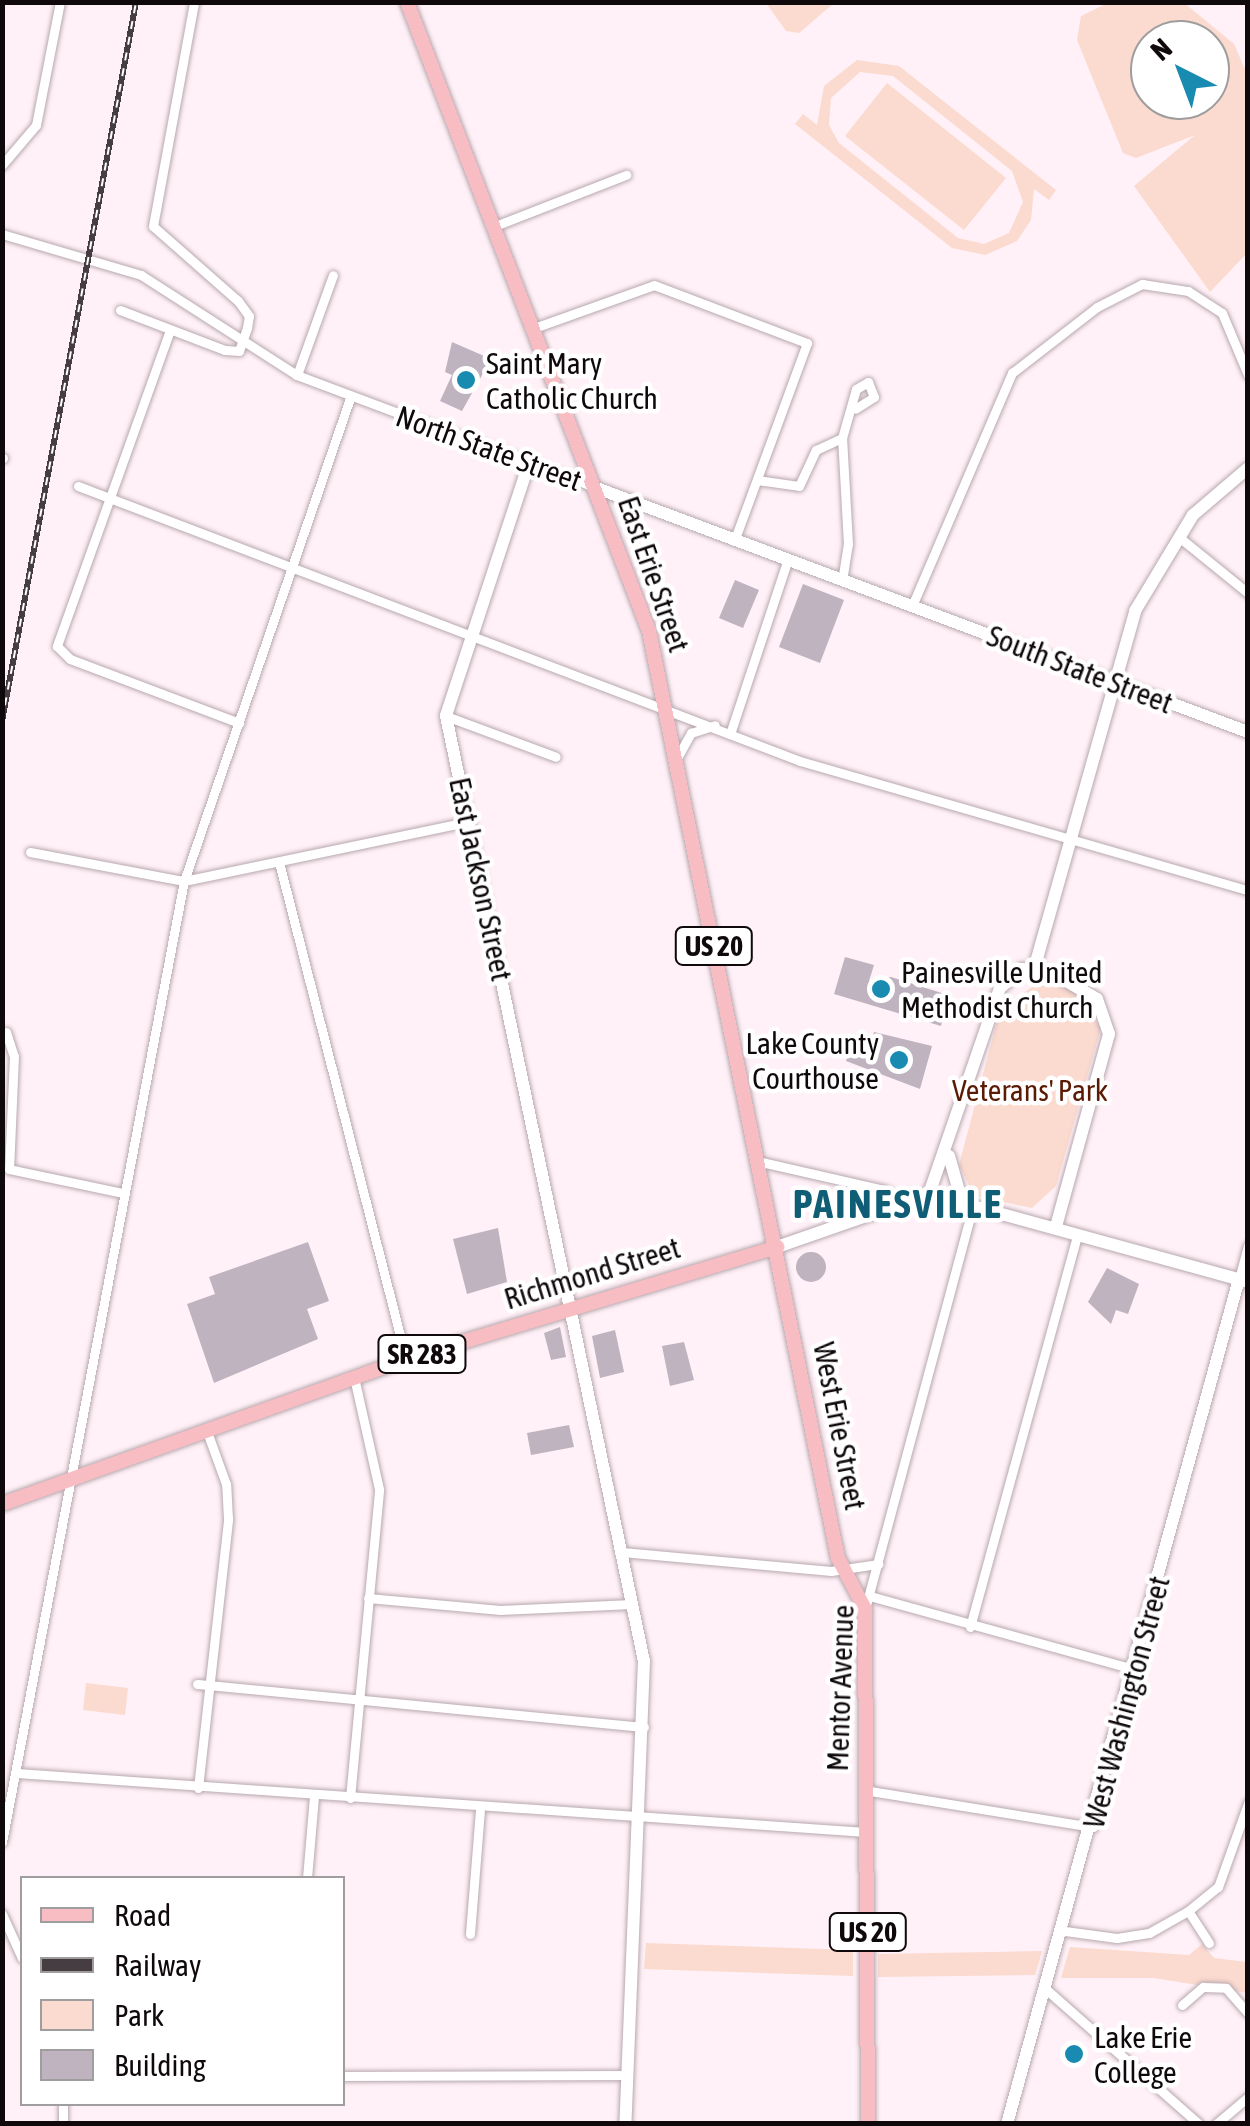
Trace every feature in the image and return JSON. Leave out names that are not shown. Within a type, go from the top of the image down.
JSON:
[{"type":"main road","name":"East Erie Street","points":[[407,2],[639,597],[666,707],[777,1247]]},
{"type":"main road","name":"Richmond Street","points":[[2,1504],[354,1376],[569,1307],[777,1247]]},
{"type":"main road","name":"West Erie Street","points":[[777,1247],[844,1568],[867,1602]]},
{"type":"main road","name":"Mentor Avenue","points":[[867,1602],[864,1790],[868,2124]]},
{"type":"street","points":[[2,165],[36,126],[60,2]]},
{"type":"street","points":[[120,310],[225,350],[239,351],[249,316],[238,301],[153,226],[194,2]]},
{"type":"street","points":[[495,226],[626,175]]},
{"type":"street","name":"North State Street","points":[[2,234],[142,275],[298,375],[350,398],[530,460],[787,562],[912,606]]},
{"type":"street","points":[[298,375],[334,275]]},
{"type":"street","points":[[912,606],[1012,373],[1097,307],[1142,284],[1164,282],[1222,313],[1248,376]]},
{"type":"street","points":[[534,328],[654,285],[808,343],[734,540]]},
{"type":"street","points":[[170,330],[58,646],[70,659],[239,723]]},
{"type":"street","points":[[2,1842],[184,881],[350,398]]},
{"type":"street","points":[[842,581],[848,544],[842,438],[855,409]]},
{"type":"street","points":[[757,480],[799,486],[816,450],[842,438]]},
{"type":"street","points":[[530,460],[446,716],[556,758]]},
{"type":"street","points":[[1034,968],[1135,611],[1179,537],[1213,492],[1248,468]]},
{"type":"street","points":[[78,486],[812,765],[1248,890]]},
{"type":"street","points":[[1179,537],[1248,593]]},
{"type":"street","points":[[731,732],[787,562]]},
{"type":"street","name":"South State Street","points":[[912,606],[1248,732]]},
{"type":"street","name":"East Jackson Street","points":[[446,716],[644,1662],[641,1817],[625,2124]]},
{"type":"street","points":[[677,760],[683,741],[715,725]]},
{"type":"street","points":[[30,852],[184,881],[280,866],[471,821]]},
{"type":"street","points":[[280,866],[406,1359]]},
{"type":"street","points":[[1056,1227],[1109,1034],[1104,1010],[1078,983],[1034,968],[1012,974],[1000,988],[949,1154],[929,1194],[1243,1281],[1248,1246]]},
{"type":"street","points":[[6,1032],[14,1056],[9,1169],[122,1193]]},
{"type":"street","points":[[949,1154],[968,1205]]},
{"type":"street","points":[[757,1161],[885,1190],[902,1204]]},
{"type":"street","name":"Richmond Street","points":[[777,1247],[929,1194]]},
{"type":"street","name":"Mentor Avenue","points":[[867,1602],[968,1205]]},
{"type":"street","points":[[970,1627],[1077,1236]]},
{"type":"street","name":"West Washington Street","points":[[1008,2124],[1243,1281]]},
{"type":"street","points":[[350,1798],[356,1701],[379,1489],[354,1376]]},
{"type":"street","points":[[198,1788],[228,1518],[226,1484],[206,1429]]},
{"type":"street","points":[[622,1552],[844,1568],[878,1564]]},
{"type":"street","points":[[368,1598],[500,1610],[632,1604]]},
{"type":"street","points":[[867,1602],[1134,1669]]},
{"type":"street","points":[[196,1684],[644,1728]]},
{"type":"street","points":[[16,1774],[480,1811],[866,1832]]},
{"type":"street","points":[[864,1790],[1093,1827]]},
{"type":"street","points":[[306,1876],[314,1796]]},
{"type":"street","points":[[1064,1931],[1117,1938],[1149,1933],[1188,1911],[1218,1887],[1248,1803]]},
{"type":"street","points":[[470,1934],[480,1811]]},
{"type":"street","points":[[1188,1911],[1209,1942]]},
{"type":"street","points":[[2,1914],[20,1954]]},
{"type":"street","points":[[1182,2005],[1203,1987],[1226,1988],[1248,2013]]},
{"type":"street","points":[[1048,1991],[1199,2124]]},
{"type":"street","points":[[345,2076],[627,2075]]},
{"type":"street","points":[[1216,2124],[1248,2098]]},
{"type":"green space","points":[[1183,2],[1205,20],[1130,20],[1130,120],[1230,120],[1230,41],[1234,44],[1247,74],[1247,253],[1210,292],[1134,186],[1195,135],[1136,158],[1123,153],[1077,40],[1081,16],[1108,3]]},
{"type":"green space","points":[[766,3],[834,3],[799,33],[786,31]]},
{"type":"green space","points":[[857,60],[899,66],[1056,190],[1049,200],[1034,189],[1031,220],[1017,241],[985,255],[952,248],[795,124],[803,114],[817,125],[824,86]],"holes":[[[860,72],[893,76],[1012,171],[1023,202],[1009,233],[984,244],[958,238],[839,143],[829,125],[831,98]]]},
{"type":"green space","points":[[887,83],[1006,178],[964,230],[845,136]]},
{"type":"green space","name":"Veterans' Park","points":[[1040,981],[1072,989],[1101,1028],[1056,1186],[1032,1208],[974,1196],[959,1165],[1000,1010]]},
{"type":"green space","points":[[86,1683],[128,1688],[125,1715],[83,1710]]},
{"type":"green space","points":[[646,1943],[853,1950],[853,1976],[644,1969]]},
{"type":"green space","points":[[1202,1944],[1214,1958],[1247,1962],[1247,1993],[1154,1978],[1061,1978],[1070,1947],[1189,1955]]},
{"type":"green space","points":[[1042,1951],[1035,1975],[878,1977],[878,1954]]},
{"type":"building","name":"Saint Mary Catholic Church","points":[[452,342],[491,359],[462,411],[440,401],[452,375],[445,372]]},
{"type":"building","points":[[735,580],[759,590],[743,628],[719,618]]},
{"type":"building","points":[[803,584],[844,600],[820,663],[779,647]]},
{"type":"building","name":"Painesville United Methodist Church","points":[[845,957],[874,965],[869,981],[891,977],[948,995],[941,1026],[834,994]]},
{"type":"building","name":"Lake County Courthouse","points":[[874,1032],[932,1046],[920,1089],[846,1061],[854,1034],[872,1039]]},
{"type":"building","points":[[498,1228],[507,1282],[467,1294],[453,1239]]},
{"type":"building","points":[[308,1242],[329,1301],[307,1309],[318,1339],[214,1383],[187,1304],[215,1294],[209,1277]]},
{"type":"building","points":[[811,1252],[825,1261],[826,1267],[817,1281],[811,1282],[797,1273],[796,1267],[805,1253]]},
{"type":"building","points":[[1107,1268],[1139,1284],[1128,1314],[1116,1310],[1111,1324],[1088,1302]]},
{"type":"building","points":[[560,1327],[566,1357],[551,1360],[544,1333]]},
{"type":"building","points":[[615,1330],[624,1372],[600,1378],[592,1336]]},
{"type":"building","points":[[684,1342],[694,1380],[670,1386],[662,1346]]},
{"type":"building","points":[[569,1425],[574,1447],[531,1455],[527,1433]]},
{"type":"railway","points":[[2,721],[136,2]]},
{"type":"place","name":"Saint Mary Catholic Church","points":[[466,380]]},
{"type":"place","name":"Painesville United Methodist Church","points":[[881,989]]},
{"type":"place","name":"Lake County Courthouse","points":[[899,1060]]},
{"type":"place","name":"Lake Erie College","points":[[1074,2054]]},
{"type":"district","name":"PAINESVILLE","points":[[898,1204]]}]
